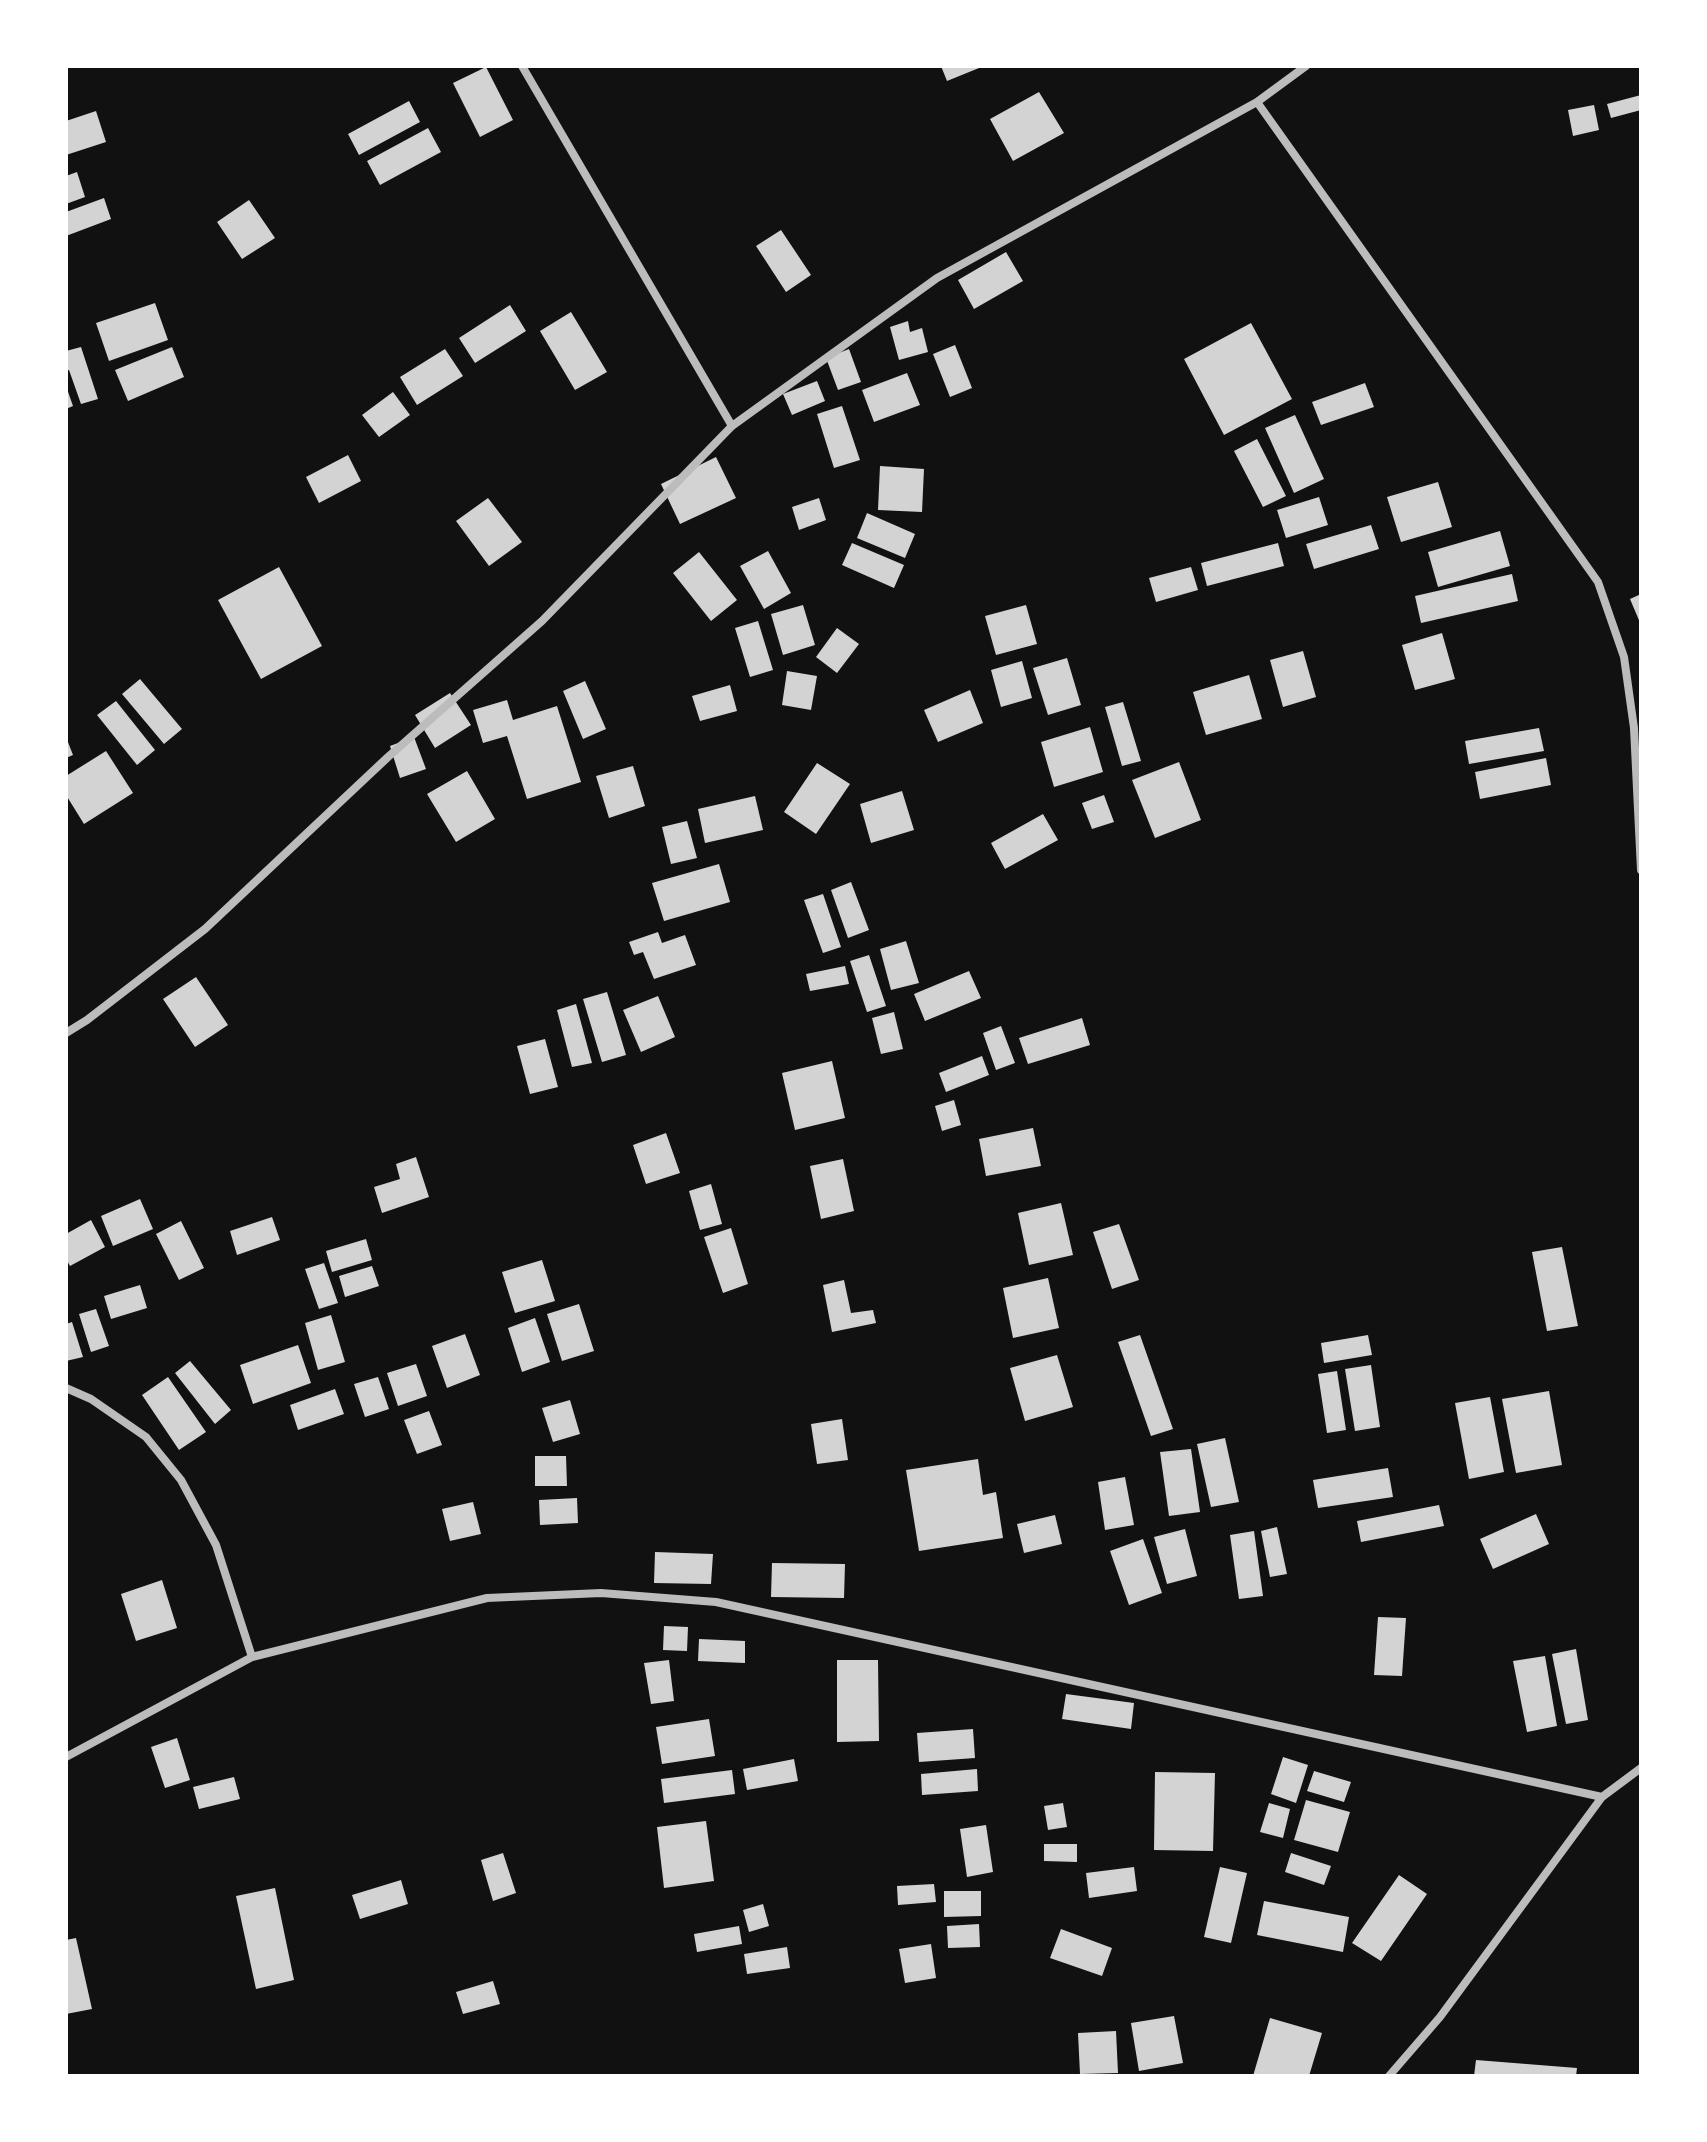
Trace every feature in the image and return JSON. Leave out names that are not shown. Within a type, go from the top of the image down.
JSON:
[{"type":"street","points":[[522,66],[732,426]]},
{"type":"street","points":[[66,1033],[205,929],[388,757],[542,621],[732,426],[937,278],[1257,102],[1306,66]]},
{"type":"street","points":[[1257,102],[1598,582],[1624,657],[1634,728],[1641,870]]},
{"type":"street","points":[[66,1388],[91,1399],[146,1437],[181,1480],[216,1545],[252,1657]]},
{"type":"street","points":[[66,1757],[252,1657],[487,1598],[601,1593],[716,1602],[1602,1797]]},
{"type":"street","points":[[1389,2076],[1440,2017],[1602,1797],[1641,1768]]},
{"type":"building","points":[[941,66],[984,66],[947,81]]},
{"type":"building","points":[[486,67],[513,120],[480,137],[453,83]]},
{"type":"building","points":[[1039,92],[1064,133],[1013,161],[990,119]]},
{"type":"building","points":[[1641,95],[1641,110],[1611,118],[1607,104]]},
{"type":"building","points":[[409,101],[420,122],[359,155],[348,134]]},
{"type":"building","points":[[1594,105],[1599,130],[1573,136],[1568,110]]},
{"type":"building","points":[[96,111],[106,142],[66,155],[66,121]]},
{"type":"building","points":[[428,128],[441,152],[380,185],[367,161]]},
{"type":"building","points":[[77,172],[85,197],[66,204],[66,176]]},
{"type":"building","points":[[104,198],[111,219],[66,236],[66,212]]},
{"type":"building","points":[[249,200],[275,238],[242,259],[217,222]]},
{"type":"building","points":[[781,230],[811,275],[786,292],[756,246]]},
{"type":"building","points":[[1006,252],[1023,281],[974,309],[958,280]]},
{"type":"building","points":[[155,303],[168,340],[109,361],[96,323]]},
{"type":"building","points":[[510,305],[526,331],[475,363],[459,338]]},
{"type":"building","points":[[571,312],[607,372],[575,390],[540,331]]},
{"type":"building","points":[[908,321],[910,332],[922,328],[928,352],[899,360],[890,327]]},
{"type":"building","points":[[1251,323],[1292,399],[1224,435],[1184,359]]},
{"type":"building","points":[[955,345],[972,388],[950,397],[933,354]]},
{"type":"building","points":[[81,347],[98,399],[81,404],[69,370],[66,371],[66,351]]},
{"type":"building","points":[[172,347],[184,377],[128,401],[115,370]]},
{"type":"building","points":[[445,349],[463,376],[417,405],[400,377]]},
{"type":"building","points":[[849,349],[861,382],[838,390],[826,358]]},
{"type":"building","points":[[907,373],[920,405],[874,422],[862,390]]},
{"type":"building","points":[[817,381],[825,401],[792,415],[783,394]]},
{"type":"building","points":[[1365,383],[1374,407],[1321,425],[1312,402]]},
{"type":"building","points":[[66,386],[73,406],[66,409]]},
{"type":"building","points":[[393,392],[410,415],[379,437],[362,415]]},
{"type":"building","points":[[842,406],[860,460],[834,468],[817,414]]},
{"type":"building","points":[[1295,415],[1324,479],[1294,493],[1265,428]]},
{"type":"building","points":[[1257,439],[1286,496],[1263,507],[1234,451]]},
{"type":"building","points":[[348,455],[361,481],[319,503],[306,477]]},
{"type":"building","points":[[716,457],[736,498],[680,524],[661,484]]},
{"type":"building","points":[[880,466],[924,469],[922,512],[878,510]]},
{"type":"building","points":[[1438,482],[1452,527],[1401,542],[1387,497]]},
{"type":"building","points":[[1319,497],[1328,525],[1286,538],[1277,510]]},
{"type":"building","points":[[488,498],[522,542],[489,566],[456,521]]},
{"type":"building","points":[[819,498],[826,520],[799,530],[792,507]]},
{"type":"building","points":[[867,513],[915,534],[905,558],[857,538]]},
{"type":"building","points":[[1371,525],[1379,549],[1314,569],[1306,544]]},
{"type":"building","points":[[1500,531],[1510,566],[1438,587],[1428,552]]},
{"type":"building","points":[[852,543],[904,565],[894,588],[842,565]]},
{"type":"building","points":[[1278,543],[1284,566],[1207,586],[1201,563]]},
{"type":"building","points":[[768,551],[791,593],[764,609],[740,566]]},
{"type":"building","points":[[699,552],[737,600],[711,621],[673,573]]},
{"type":"building","points":[[279,567],[322,646],[261,679],[218,600]]},
{"type":"building","points":[[1191,567],[1198,590],[1156,602],[1149,578]]},
{"type":"building","points":[[1512,574],[1518,601],[1421,623],[1415,596]]},
{"type":"building","points":[[1641,594],[1641,625],[1630,599]]},
{"type":"building","points":[[803,605],[815,645],[783,655],[771,614]]},
{"type":"building","points":[[1026,605],[1037,644],[996,655],[985,616]]},
{"type":"building","points":[[758,621],[773,670],[750,677],[735,628]]},
{"type":"building","points":[[837,628],[859,644],[837,673],[816,657]]},
{"type":"building","points":[[1442,633],[1455,679],[1415,690],[1402,645]]},
{"type":"building","points":[[1303,651],[1316,697],[1283,707],[1270,660]]},
{"type":"building","points":[[1067,658],[1081,705],[1048,715],[1033,668]]},
{"type":"building","points":[[1022,661],[1032,698],[1001,707],[991,670]]},
{"type":"building","points":[[787,671],[817,676],[811,710],[782,705]]},
{"type":"building","points":[[1249,675],[1262,719],[1206,735],[1193,692]]},
{"type":"building","points":[[140,679],[182,729],[164,744],[122,694]]},
{"type":"building","points":[[585,681],[606,729],[583,739],[563,691]]},
{"type":"building","points":[[730,685],[737,711],[700,721],[692,696]]},
{"type":"building","points":[[970,690],[983,723],[938,742],[924,710]]},
{"type":"building","points":[[450,693],[471,725],[435,748],[415,715]]},
{"type":"building","points":[[507,700],[513,720],[557,706],[581,782],[527,799],[507,736],[483,743],[473,710]]},
{"type":"building","points":[[116,701],[155,750],[137,765],[97,715]]},
{"type":"building","points":[[1123,702],[1141,761],[1122,766],[1105,707]]},
{"type":"building","points":[[1090,727],[1103,772],[1054,787],[1041,742]]},
{"type":"building","points":[[1539,728],[1544,751],[1469,764],[1465,741]]},
{"type":"building","points":[[66,737],[73,755],[66,758]]},
{"type":"building","points":[[414,737],[426,769],[400,778],[390,746]]},
{"type":"building","points":[[106,751],[133,793],[84,824],[66,795],[66,776]]},
{"type":"building","points":[[1546,758],[1551,785],[1480,799],[1475,772]]},
{"type":"building","points":[[1179,762],[1201,820],[1155,838],[1132,780]]},
{"type":"building","points":[[817,763],[850,784],[816,834],[784,812]]},
{"type":"building","points":[[633,766],[645,806],[609,818],[596,776]]},
{"type":"building","points":[[467,771],[495,819],[456,842],[427,794]]},
{"type":"building","points":[[902,791],[914,830],[871,843],[860,804]]},
{"type":"building","points":[[1104,795],[1114,822],[1092,829],[1082,803]]},
{"type":"building","points":[[755,796],[763,830],[705,843],[698,809]]},
{"type":"building","points":[[1043,814],[1058,840],[1005,869],[991,843]]},
{"type":"building","points":[[687,821],[697,858],[671,864],[662,827]]},
{"type":"building","points":[[719,864],[730,902],[664,921],[652,883]]},
{"type":"building","points":[[851,882],[869,930],[848,938],[831,890]]},
{"type":"building","points":[[823,894],[841,947],[823,953],[804,900]]},
{"type":"building","points":[[658,932],[662,943],[685,935],[696,965],[654,979],[643,952],[634,955],[629,942]]},
{"type":"building","points":[[906,941],[919,983],[891,990],[880,949]]},
{"type":"building","points":[[869,955],[886,1006],[867,1012],[850,961]]},
{"type":"building","points":[[845,966],[849,984],[810,991],[806,974]]},
{"type":"building","points":[[969,971],[981,998],[925,1021],[914,994]]},
{"type":"building","points":[[196,977],[228,1025],[195,1047],[163,999]]},
{"type":"building","points":[[607,992],[626,1055],[602,1062],[583,999]]},
{"type":"building","points":[[658,996],[675,1037],[641,1052],[623,1010]]},
{"type":"building","points":[[576,1004],[592,1063],[572,1067],[557,1010]]},
{"type":"building","points":[[894,1012],[903,1049],[881,1054],[872,1018]]},
{"type":"building","points":[[1082,1018],[1090,1045],[1028,1064],[1019,1038]]},
{"type":"building","points":[[1001,1026],[1015,1063],[996,1070],[983,1033]]},
{"type":"building","points":[[545,1039],[558,1087],[530,1094],[517,1046]]},
{"type":"building","points":[[982,1056],[989,1075],[946,1092],[939,1073]]},
{"type":"building","points":[[832,1061],[845,1118],[795,1130],[782,1073]]},
{"type":"building","points":[[954,1100],[961,1125],[942,1131],[935,1106]]},
{"type":"building","points":[[1033,1128],[1041,1166],[986,1176],[979,1139]]},
{"type":"building","points":[[666,1133],[680,1173],[646,1184],[633,1145]]},
{"type":"building","points":[[416,1157],[429,1197],[382,1213],[374,1187],[400,1179],[396,1164]]},
{"type":"building","points":[[843,1159],[854,1211],[821,1219],[810,1166]]},
{"type":"building","points":[[711,1184],[722,1224],[700,1230],[689,1191]]},
{"type":"building","points":[[140,1199],[153,1229],[113,1246],[101,1216]]},
{"type":"building","points":[[1061,1203],[1073,1255],[1029,1265],[1018,1213]]},
{"type":"building","points":[[272,1217],[280,1240],[237,1255],[230,1231]]},
{"type":"building","points":[[91,1220],[105,1247],[70,1266],[66,1259],[66,1234]]},
{"type":"building","points":[[181,1221],[204,1268],[179,1280],[156,1234]]},
{"type":"building","points":[[1119,1224],[1139,1280],[1112,1289],[1093,1232]]},
{"type":"building","points":[[731,1228],[748,1284],[723,1293],[704,1237]]},
{"type":"building","points":[[366,1239],[372,1260],[332,1272],[326,1251]]},
{"type":"building","points":[[1562,1247],[1578,1326],[1547,1331],[1532,1252]]},
{"type":"building","points":[[542,1260],[555,1301],[515,1313],[502,1272]]},
{"type":"building","points":[[324,1263],[338,1303],[319,1309],[305,1269]]},
{"type":"building","points":[[372,1266],[379,1286],[345,1297],[339,1276]]},
{"type":"building","points":[[1048,1278],[1059,1328],[1013,1338],[1003,1288]]},
{"type":"building","points":[[844,1280],[851,1313],[873,1310],[876,1323],[832,1332],[823,1285]]},
{"type":"building","points":[[140,1285],[147,1308],[111,1319],[104,1296]]},
{"type":"building","points":[[579,1304],[594,1351],[562,1361],[547,1314]]},
{"type":"building","points":[[96,1309],[109,1346],[91,1352],[79,1314]]},
{"type":"building","points":[[331,1315],[345,1362],[318,1370],[305,1323]]},
{"type":"building","points":[[535,1318],[550,1362],[522,1372],[508,1328]]},
{"type":"building","points":[[72,1322],[83,1357],[66,1361],[66,1324]]},
{"type":"building","points":[[465,1334],[480,1375],[447,1388],[432,1346]]},
{"type":"building","points":[[1140,1335],[1173,1429],[1151,1436],[1118,1342]]},
{"type":"building","points":[[1368,1335],[1372,1355],[1324,1363],[1321,1343]]},
{"type":"building","points":[[298,1345],[311,1383],[253,1404],[240,1365]]},
{"type":"building","points":[[1057,1355],[1073,1407],[1025,1421],[1010,1368]]},
{"type":"building","points":[[190,1361],[231,1410],[215,1424],[175,1373]]},
{"type":"building","points":[[416,1364],[427,1396],[398,1406],[387,1373]]},
{"type":"building","points":[[1371,1365],[1380,1427],[1355,1431],[1345,1369]]},
{"type":"building","points":[[1337,1371],[1346,1430],[1327,1433],[1318,1374]]},
{"type":"building","points":[[168,1377],[206,1432],[179,1450],[142,1395]]},
{"type":"building","points":[[378,1377],[389,1409],[365,1417],[354,1384]]},
{"type":"building","points":[[335,1389],[344,1414],[298,1430],[290,1405]]},
{"type":"building","points":[[1549,1391],[1562,1465],[1516,1473],[1502,1399]]},
{"type":"building","points":[[1490,1397],[1504,1472],[1469,1479],[1455,1403]]},
{"type":"building","points":[[570,1400],[580,1434],[553,1442],[542,1408]]},
{"type":"building","points":[[429,1411],[442,1445],[417,1454],[404,1420]]},
{"type":"building","points":[[842,1419],[848,1460],[817,1464],[811,1424]]},
{"type":"building","points":[[1225,1438],[1239,1502],[1211,1507],[1197,1444]]},
{"type":"building","points":[[1191,1449],[1200,1512],[1169,1516],[1160,1452]]},
{"type":"building","points":[[535,1456],[566,1456],[567,1486],[535,1486]]},
{"type":"building","points":[[978,1459],[983,1495],[996,1492],[1003,1538],[919,1551],[906,1470]]},
{"type":"building","points":[[1388,1468],[1393,1497],[1318,1508],[1313,1480]]},
{"type":"building","points":[[1125,1477],[1134,1525],[1105,1530],[1098,1482]]},
{"type":"building","points":[[577,1498],[578,1523],[540,1525],[539,1500]]},
{"type":"building","points":[[473,1502],[481,1534],[450,1541],[442,1509]]},
{"type":"building","points":[[1439,1505],[1444,1526],[1361,1542],[1357,1521]]},
{"type":"building","points":[[1536,1514],[1549,1544],[1493,1569],[1480,1539]]},
{"type":"building","points":[[1055,1515],[1062,1544],[1024,1553],[1017,1524]]},
{"type":"building","points":[[1277,1527],[1287,1574],[1270,1577],[1261,1531]]},
{"type":"building","points":[[1185,1529],[1197,1576],[1167,1584],[1154,1537]]},
{"type":"building","points":[[1254,1531],[1263,1596],[1239,1599],[1230,1535]]},
{"type":"building","points":[[1143,1539],[1162,1593],[1129,1605],[1110,1551]]},
{"type":"building","points":[[655,1552],[713,1554],[711,1584],[654,1583]]},
{"type":"building","points":[[772,1563],[845,1564],[844,1598],[771,1597]]},
{"type":"building","points":[[162,1580],[177,1628],[136,1641],[121,1594]]},
{"type":"building","points":[[1378,1617],[1406,1618],[1402,1676],[1374,1675]]},
{"type":"building","points":[[664,1626],[688,1627],[687,1651],[663,1650]]},
{"type":"building","points":[[699,1639],[745,1641],[745,1663],[698,1661]]},
{"type":"building","points":[[1576,1649],[1588,1720],[1566,1724],[1552,1654]]},
{"type":"building","points":[[1545,1656],[1557,1726],[1527,1732],[1513,1661]]},
{"type":"building","points":[[669,1660],[674,1701],[651,1704],[644,1663]]},
{"type":"building","points":[[837,1660],[878,1660],[879,1741],[837,1742]]},
{"type":"building","points":[[1066,1694],[1134,1703],[1131,1729],[1062,1719]]},
{"type":"building","points":[[709,1719],[715,1756],[662,1764],[656,1727]]},
{"type":"building","points":[[973,1729],[975,1758],[919,1762],[917,1733]]},
{"type":"building","points":[[177,1738],[190,1780],[165,1788],[151,1747]]},
{"type":"building","points":[[1283,1757],[1308,1765],[1296,1803],[1271,1794]]},
{"type":"building","points":[[794,1759],[798,1781],[747,1790],[743,1769]]},
{"type":"building","points":[[977,1769],[978,1791],[922,1795],[921,1774]]},
{"type":"building","points":[[732,1770],[735,1794],[664,1803],[661,1779]]},
{"type":"building","points":[[1314,1771],[1351,1782],[1344,1802],[1307,1791]]},
{"type":"building","points":[[1155,1772],[1215,1773],[1213,1851],[1154,1850]]},
{"type":"building","points":[[234,1777],[240,1799],[199,1809],[193,1787]]},
{"type":"building","points":[[1306,1800],[1350,1812],[1338,1852],[1294,1840]]},
{"type":"building","points":[[1063,1803],[1067,1827],[1048,1830],[1044,1806]]},
{"type":"building","points":[[1269,1803],[1290,1809],[1283,1838],[1260,1832]]},
{"type":"building","points":[[706,1821],[714,1881],[664,1888],[657,1827]]},
{"type":"building","points":[[986,1825],[993,1872],[967,1877],[960,1829]]},
{"type":"building","points":[[1044,1844],[1077,1844],[1077,1862],[1044,1861]]},
{"type":"building","points":[[503,1853],[516,1893],[493,1901],[481,1860]]},
{"type":"building","points":[[1291,1853],[1331,1866],[1324,1885],[1285,1872]]},
{"type":"building","points":[[1134,1867],[1137,1891],[1089,1898],[1086,1873]]},
{"type":"building","points":[[1220,1867],[1247,1873],[1231,1943],[1204,1937]]},
{"type":"building","points":[[1399,1875],[1427,1894],[1381,1961],[1352,1943]]},
{"type":"building","points":[[401,1880],[408,1904],[360,1919],[352,1895]]},
{"type":"building","points":[[934,1884],[936,1902],[898,1905],[897,1886]]},
{"type":"building","points":[[275,1888],[294,1980],[256,1989],[236,1896]]},
{"type":"building","points":[[944,1891],[981,1891],[981,1916],[944,1917]]},
{"type":"building","points":[[1264,1901],[1349,1917],[1343,1952],[1257,1935]]},
{"type":"building","points":[[763,1904],[769,1926],[749,1932],[743,1910]]},
{"type":"building","points":[[979,1924],[980,1947],[948,1948],[947,1926]]},
{"type":"building","points":[[739,1926],[742,1944],[697,1952],[694,1934]]},
{"type":"building","points":[[1061,1929],[1112,1948],[1102,1976],[1050,1958]]},
{"type":"building","points":[[76,1938],[92,2009],[66,2014],[66,1940]]},
{"type":"building","points":[[931,1944],[936,1978],[905,1983],[899,1949]]},
{"type":"building","points":[[787,1947],[790,1968],[747,1974],[744,1954]]},
{"type":"building","points":[[493,1981],[500,2004],[463,2014],[456,1992]]},
{"type":"building","points":[[1174,2016],[1183,2063],[1139,2071],[1131,2023]]},
{"type":"building","points":[[1270,2018],[1322,2033],[1309,2076],[1253,2076]]},
{"type":"building","points":[[1116,2031],[1118,2073],[1080,2074],[1078,2033]]},
{"type":"building","points":[[1476,2060],[1577,2068],[1576,2076],[1474,2076]]}]
